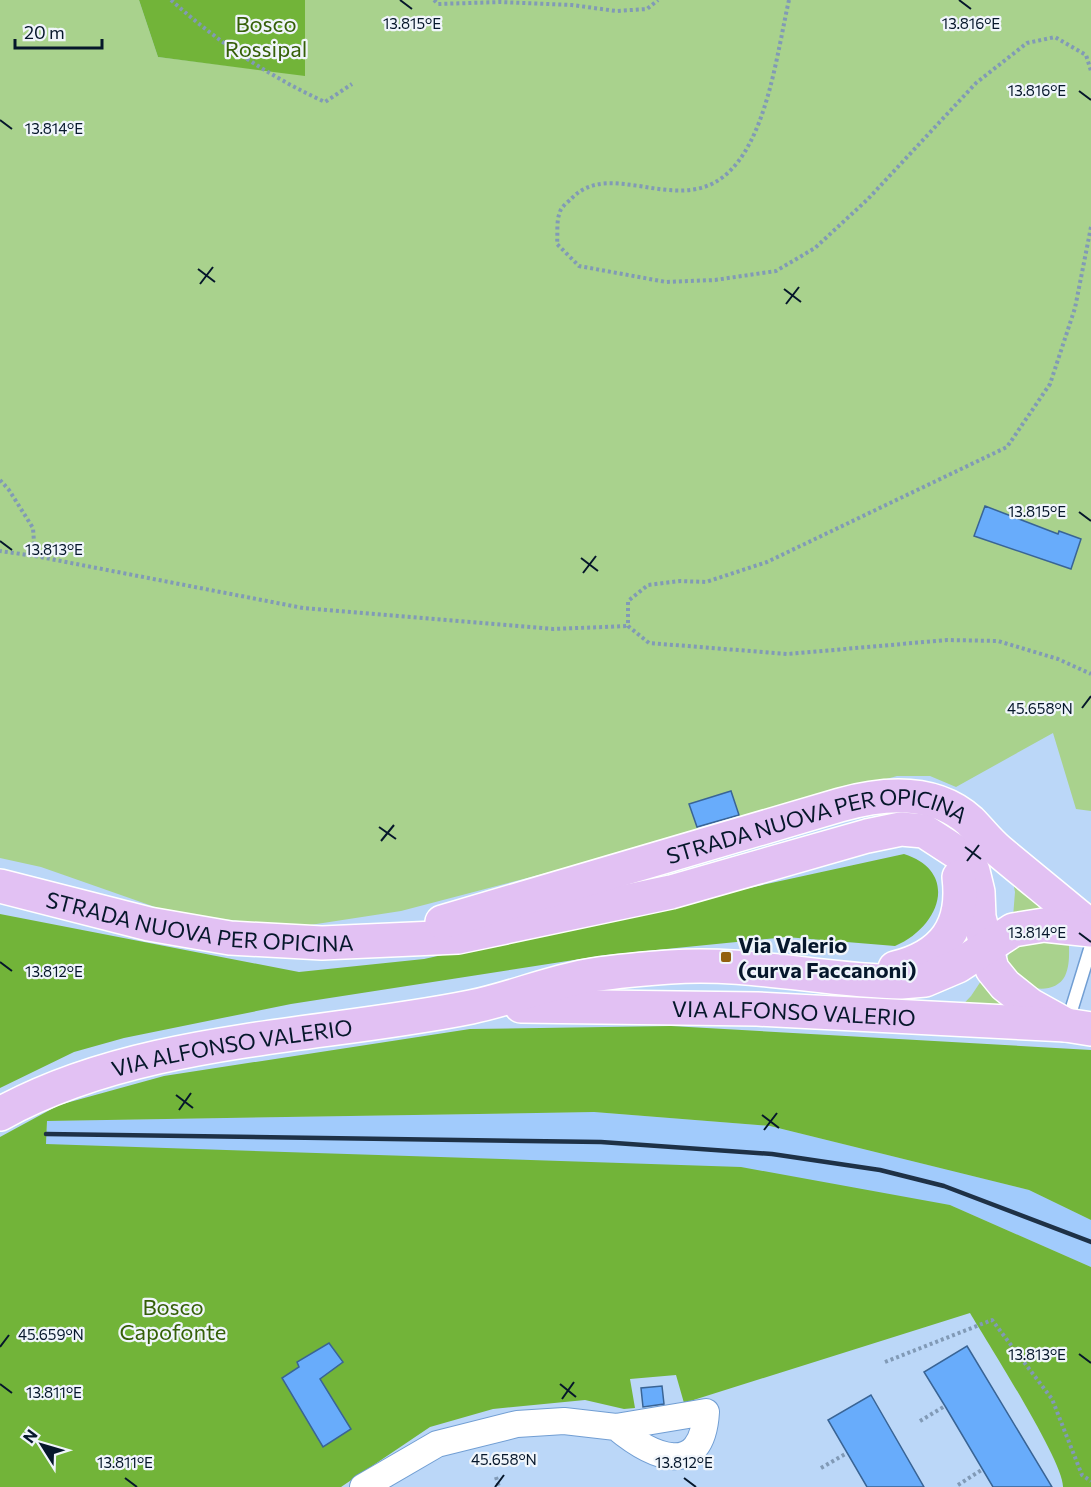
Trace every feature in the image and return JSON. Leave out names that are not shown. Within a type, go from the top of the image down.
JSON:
[{"type":"main road","name":"STRADA NUOVA PER OPICINA","points":[[401,938],[458,916],[874,796],[906,794],[940,804],[969,820],[992,845],[1000,876],[1001,904],[987,945]]},
{"type":"main road","name":"STRADA NUOVA PER OPICINA","points":[[0,886],[149,924],[230,938],[322,943],[458,937],[671,892],[901,829],[924,831],[951,846],[964,857],[973,871],[987,945]]},
{"type":"main road","points":[[992,845],[1091,928]]},
{"type":"main road","points":[[808,973],[880,971],[916,962],[935,951],[957,920],[961,897],[951,846]]},
{"type":"main road","points":[[1079,1027],[1030,1005],[1005,985],[992,969],[987,945],[1012,930],[1044,925],[1091,928]]},
{"type":"main road","name":"VIA ALFONSO VALERIO","points":[[0,1114],[45,1091],[84,1076],[137,1063],[324,1029],[472,1007],[587,976],[672,967],[718,966],[808,973],[876,982],[925,980],[958,966],[987,945]]},
{"type":"main road","name":"VIA ALFONSO VALERIO","points":[[472,1007],[589,1006],[757,1009],[901,1017],[950,996],[972,976],[987,945]]},
{"type":"main road","points":[[901,1017],[1079,1027]]},
{"type":"street","points":[[363,1487],[437,1444],[469,1435],[517,1424],[564,1421],[616,1427]]},
{"type":"lane","points":[[1079,1027],[1091,946]]},
{"type":"path","points":[[171,0],[208,33],[269,74],[325,102],[352,84]]},
{"type":"path","points":[[434,0],[438,4],[501,2],[572,4],[616,11],[647,9],[658,0]]},
{"type":"path","points":[[789,0],[766,99],[747,147],[724,177],[701,191],[676,192],[610,183],[582,187],[560,211],[557,244],[579,266],[666,282],[715,280],[776,271],[815,248],[868,199],[976,83],[1026,43],[1055,37],[1086,56],[1091,71]]},
{"type":"path","points":[[628,626],[628,601],[648,585],[680,581],[706,582],[767,562],[1007,447],[1050,384],[1075,308],[1091,227]]},
{"type":"path","points":[[0,480],[33,528],[35,556]]},
{"type":"path","points":[[0,551],[303,608],[554,629],[628,626],[649,643],[788,654],[947,640],[998,641],[1058,659],[1091,674]]},
{"type":"path","points":[[885,1362],[992,1320],[1052,1399],[1082,1475],[1091,1482]]},
{"type":"path","points":[[920,1421],[945,1406]]},
{"type":"path","points":[[821,1468],[848,1453]]},
{"type":"path","points":[[958,1485],[983,1469]]},
{"type":"path","points":[[496,1477],[499,1487]]},
{"type":"shaded area","points":[[594,1112],[770,1126],[1029,1190],[1091,1220],[1091,1267],[950,1205],[46,1145],[47,1121]]},
{"type":"green space","points":[[0,0],[139,0],[158,57],[305,75],[305,0],[1091,0],[1091,811],[1076,809],[1053,733],[956,787],[930,776],[897,776],[740,820],[731,791],[689,804],[700,833],[401,911],[297,927],[175,914],[41,867],[0,858]]},
{"type":"green space","name":"Bosco Rossipal","points":[[139,0],[305,0],[305,76],[158,57]]},
{"type":"green space","points":[[904,854],[922,862],[933,873],[938,886],[937,900],[923,926],[911,937],[895,946],[786,937],[606,955],[291,1004],[124,1038],[74,1052],[0,1088],[0,914],[299,972],[424,959]]},
{"type":"green space","points":[[1011,872],[1060,910],[1013,917],[1015,892]]},
{"type":"green space","points":[[1039,937],[1069,942],[1065,976],[1056,985],[1044,989],[1024,985],[1006,961],[1014,947]]},
{"type":"green space","points":[[983,978],[1017,1013],[953,1015],[971,996]]},
{"type":"green space","name":"Bosco Capofonte","points":[[671,1026],[1091,1050],[1091,1220],[1029,1190],[770,1126],[594,1112],[47,1121],[46,1144],[741,1167],[950,1205],[1091,1267],[1091,1487],[1063,1487],[1051,1453],[970,1313],[684,1403],[676,1375],[630,1379],[635,1408],[624,1409],[585,1400],[493,1409],[430,1427],[341,1487],[0,1487],[0,1137],[59,1105],[164,1076],[470,1029]]},
{"type":"building","points":[[985,506],[1058,534],[1059,531],[1081,539],[1071,569],[974,536]]},
{"type":"building","points":[[731,791],[739,815],[697,827],[689,804]]},
{"type":"building","points":[[329,1343],[343,1362],[320,1379],[351,1429],[323,1447],[282,1378],[299,1367],[297,1362]]},
{"type":"building","points":[[967,1346],[1052,1487],[993,1487],[924,1372]]},
{"type":"building","points":[[662,1386],[664,1404],[643,1407],[641,1388]]},
{"type":"building","points":[[871,1395],[924,1487],[867,1487],[828,1420]]},
{"type":"railway","points":[[46,1134],[601,1142],[772,1154],[880,1170],[944,1186],[1091,1242]]},
{"type":"place","name":"Via Valerio (curva Faccanoni)","points":[[726,957]]}]
